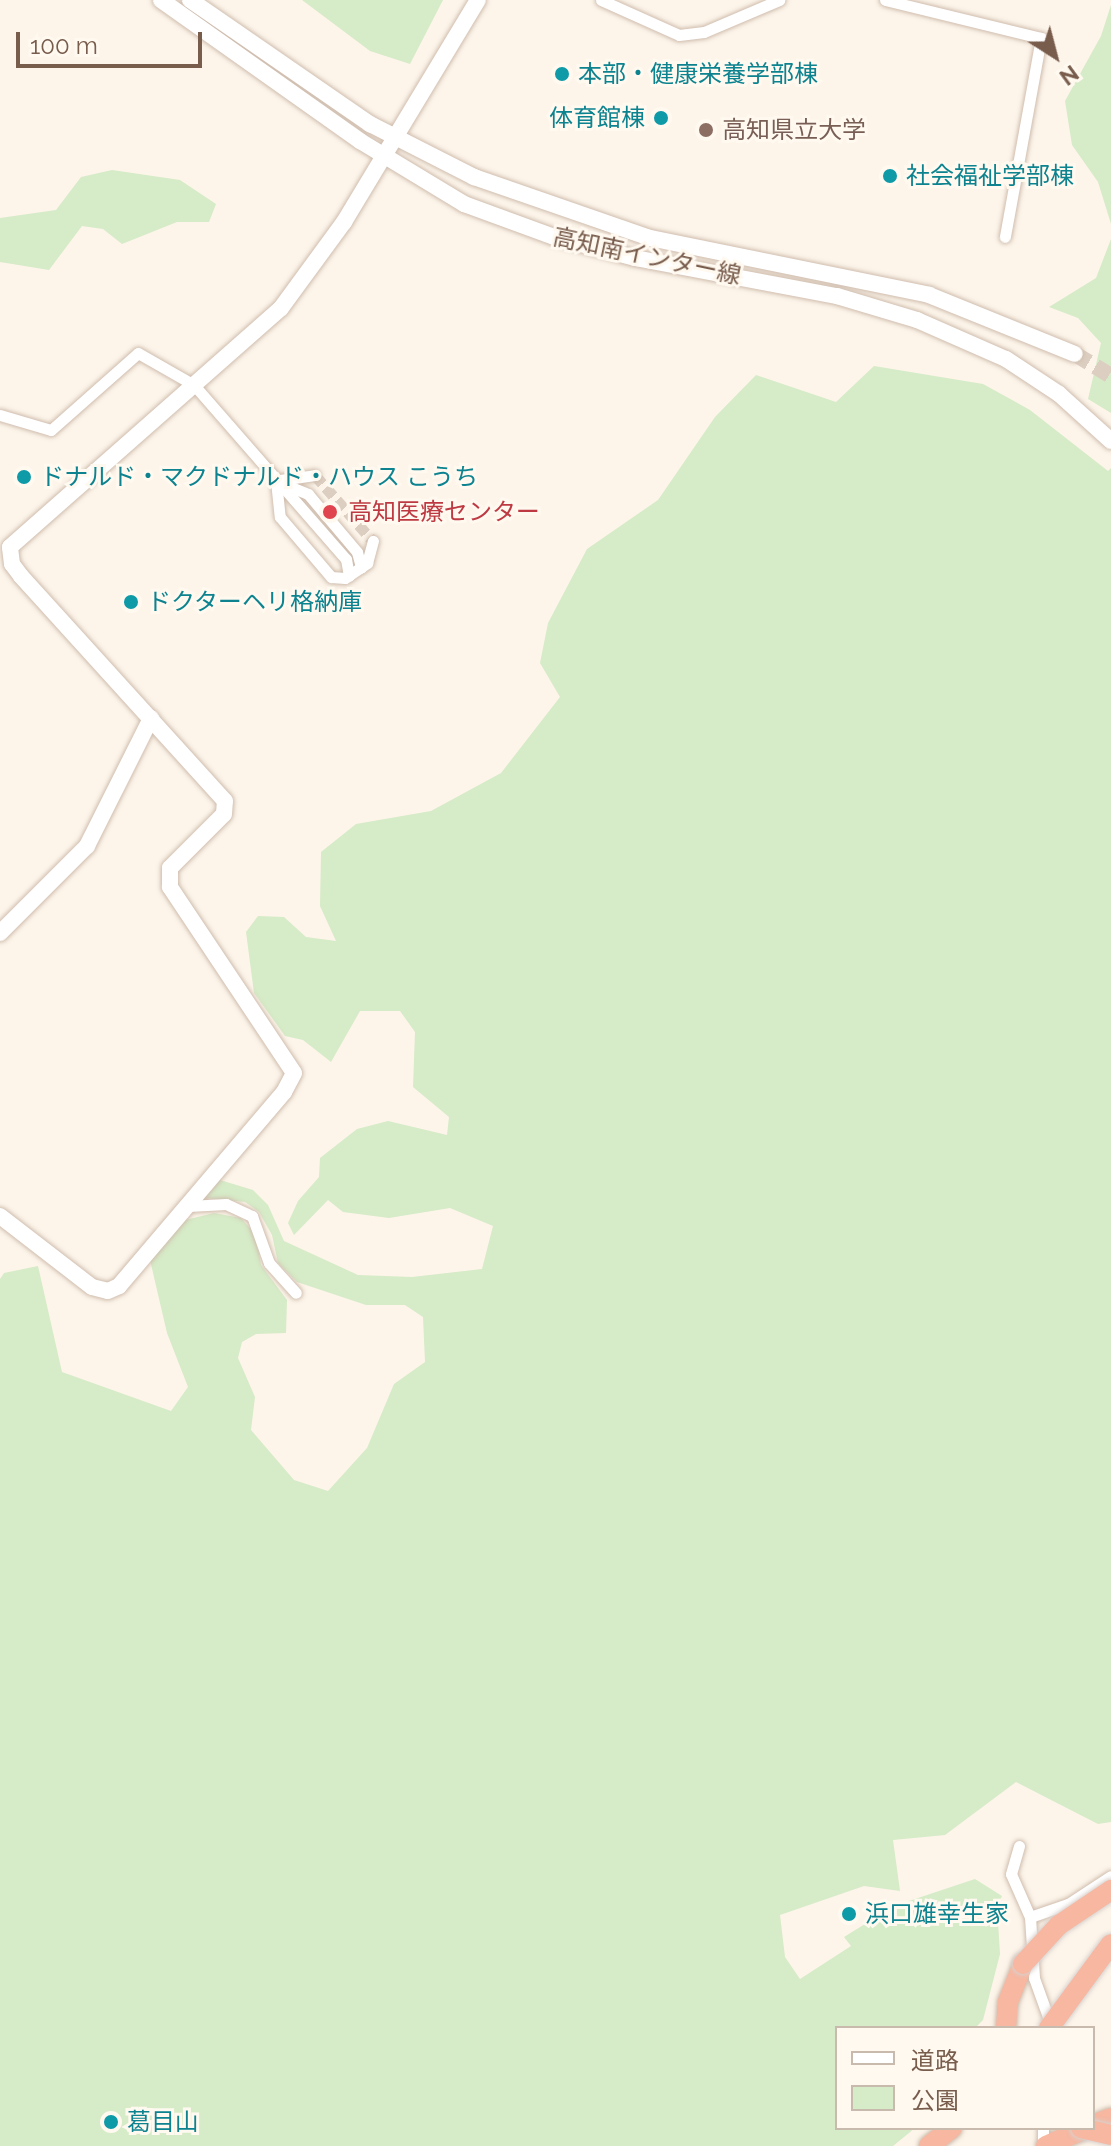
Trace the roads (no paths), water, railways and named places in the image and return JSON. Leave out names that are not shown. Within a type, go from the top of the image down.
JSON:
[{"type":"highway","points":[[1006,2026],[1013,1983],[1031,1952],[1059,1925],[1111,1890]]},
{"type":"highway","points":[[1052,2026],[1111,1944]]},
{"type":"highway","points":[[929,2146],[949,2130]]},
{"type":"highway","points":[[1045,2146],[1082,2130]]},
{"type":"highway","points":[[1090,2130],[1111,2135]]},
{"type":"street","name":"高知南インター線","points":[[161,0],[384,155],[464,204],[542,233],[640,259],[837,296],[917,320],[1006,359],[1059,394],[1111,441]]},
{"type":"street","name":"高知南インター線","points":[[190,0],[394,136],[474,177],[563,211],[650,238],[929,295],[1075,354]]},
{"type":"street","points":[[0,1216],[92,1287],[108,1291],[131,1274],[284,1092],[294,1073],[170,887],[170,868],[226,807],[151,718],[21,576],[5,550],[194,385],[301,283],[384,155],[478,0]]},
{"type":"street","points":[[601,0],[679,35],[704,32],[779,0]]},
{"type":"street","points":[[885,0],[1041,38],[1005,237]]},
{"type":"street","points":[[0,415],[51,430],[138,353],[194,385],[346,559],[349,576]]},
{"type":"street","points":[[276,481],[315,475]]},
{"type":"street","points":[[276,481],[308,494],[357,552],[361,567]]},
{"type":"street","points":[[276,481],[280,517],[321,570],[331,577],[349,576],[361,567],[372,555],[373,541]]},
{"type":"street","points":[[0,933],[87,846],[151,718]]},
{"type":"street","points":[[188,1206],[226,1204],[252,1216],[269,1263],[296,1293]]},
{"type":"street","points":[[1019,1846],[1011,1874],[1030,1917],[1034,1978],[1050,2026]]},
{"type":"street","points":[[1030,1917],[1068,1904],[1111,1876]]},
{"type":"tunnel","points":[[1075,354],[1111,376]]},
{"type":"tunnel","points":[[315,475],[373,541]]},
{"type":"place","name":"本部・健康栄養学部棟","points":[[562,74]]},
{"type":"place","name":"体育館棟","points":[[661,118]]},
{"type":"place","name":"高知県立大学","points":[[706,130]]},
{"type":"place","name":"社会福祉学部棟","points":[[890,176]]},
{"type":"place","name":"ドナルド・マクドナルド・ハウス こうち","points":[[24,477]]},
{"type":"place","name":"高知医療センター","points":[[330,512]]},
{"type":"place","name":"ドクターヘリ格納庫","points":[[131,602]]},
{"type":"place","name":"浜口雄幸生家","points":[[849,1914]]},
{"type":"place","name":"葛目山","points":[[111,2122]]}]
